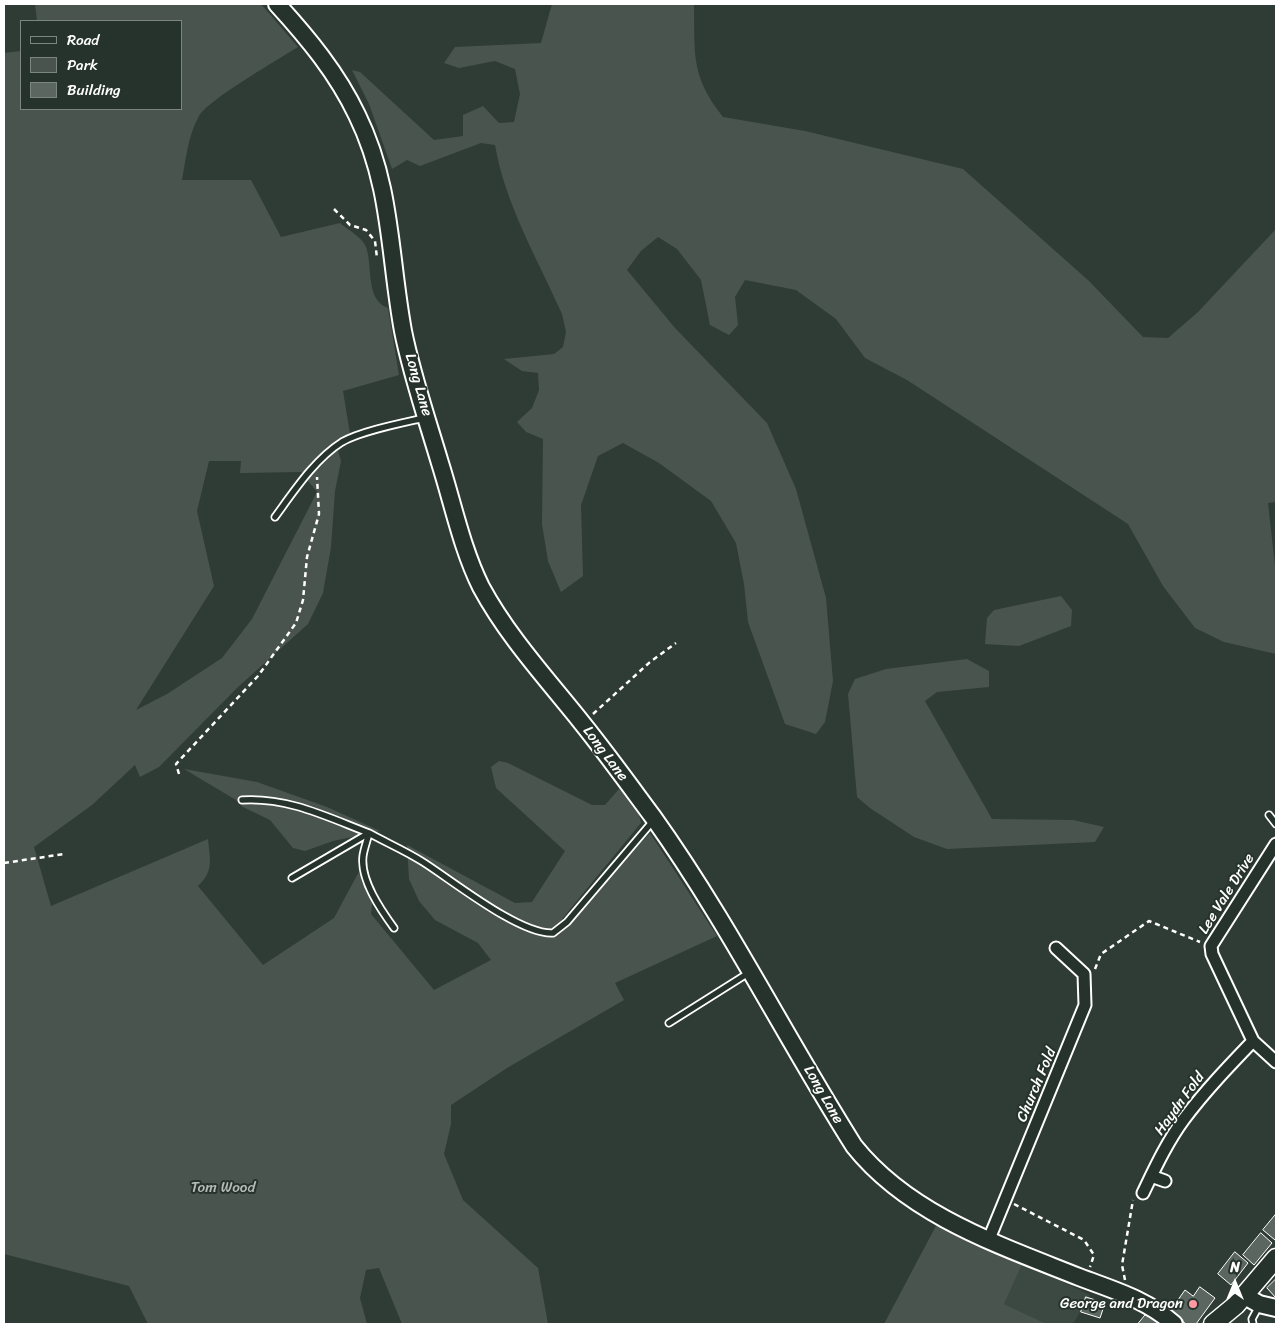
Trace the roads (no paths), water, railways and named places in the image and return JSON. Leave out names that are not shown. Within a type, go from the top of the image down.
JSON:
[{"type":"main road","points":[[1219,1320],[1252,1300],[1276,1258]]},
{"type":"street","name":"Long Lane","points":[[278,4],[320,53],[357,114],[369,144],[388,211],[403,332],[412,369],[462,538],[480,585],[501,619],[536,668],[583,723],[654,820],[752,971],[828,1105],[854,1146],[870,1166],[887,1182],[951,1222],[989,1240],[1127,1294],[1160,1312],[1174,1324]]},
{"type":"street","name":"Lee Vale Drive","points":[[1276,844],[1211,946],[1212,954],[1253,1041],[1276,1062]]},
{"type":"street","points":[[1056,948],[1084,974],[1094,969]]},
{"type":"street","name":"Church Fold","points":[[989,1240],[1085,1005],[1084,974]]},
{"type":"street","name":"Haydn Fold","points":[[1143,1193],[1184,1119],[1218,1077],[1253,1041]]},
{"type":"street","points":[[1151,1176],[1164,1181]]},
{"type":"street","points":[[1252,1300],[1276,1308]]},
{"type":"lane","points":[[276,517],[296,488],[343,441],[426,417]]},
{"type":"lane","points":[[242,800],[264,798],[310,809],[369,833],[423,862],[516,922],[544,934],[553,933],[567,922],[639,835],[654,820]]},
{"type":"lane","points":[[1269,815],[1276,824]]},
{"type":"lane","points":[[292,878],[369,833]]},
{"type":"lane","points":[[369,833],[363,858],[366,874],[377,905],[394,928]]},
{"type":"lane","points":[[669,1023],[752,971]]},
{"type":"lane","points":[[1252,1300],[1253,1324]]},
{"type":"place","name":"George and Dragon","points":[[1193,1304]]},
{"type":"park label","name":"Tom Wood","points":[[223,1188]]}]
